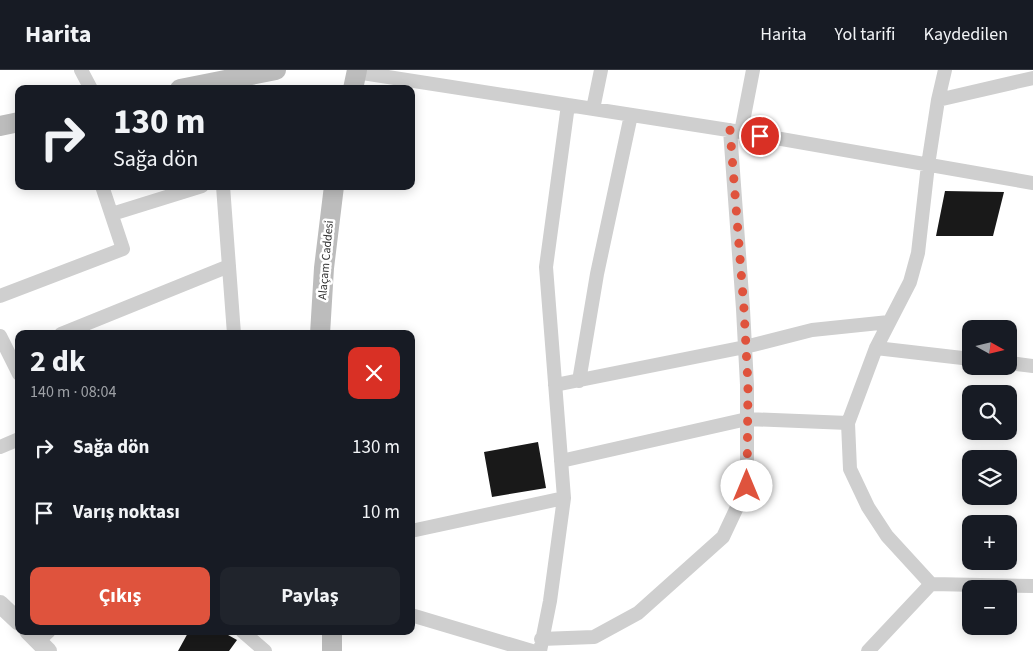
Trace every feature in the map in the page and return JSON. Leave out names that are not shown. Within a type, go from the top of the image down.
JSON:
[{"type":"main road","points":[[215,85],[276,70]]},
{"type":"main road","points":[[0,126],[15,123]]},
{"type":"main road","name":"Alaçam Caddesi","points":[[320,330],[324,268],[334,190]]},
{"type":"main road","points":[[332,635],[332,651]]},
{"type":"street","points":[[81,70],[89,85]]},
{"type":"street","points":[[593,108],[601,70]]},
{"type":"street","points":[[568,105],[546,267],[564,498],[550,602],[540,645],[594,637],[638,613],[723,536],[747,486],[748,385],[736,131],[753,70]]},
{"type":"street","points":[[945,70],[938,100],[928,165],[918,253],[910,282],[876,348],[848,423],[850,469],[868,507],[887,536],[931,584],[1033,586]]},
{"type":"street","points":[[355,77],[593,108],[1033,183]]},
{"type":"street","points":[[938,100],[1033,78]]},
{"type":"street","points":[[579,381],[597,274],[631,115]]},
{"type":"street","points":[[0,296],[123,249],[103,190]]},
{"type":"street","points":[[112,214],[189,190]]},
{"type":"street","points":[[223,190],[234,330]]},
{"type":"street","points":[[71,330],[229,266]]},
{"type":"street","points":[[555,385],[746,347],[812,330],[889,322]]},
{"type":"street","points":[[0,336],[14,353]]},
{"type":"street","points":[[876,348],[962,358]]},
{"type":"street","points":[[1018,364],[1033,366]]},
{"type":"street","points":[[561,461],[747,418],[848,423]]},
{"type":"street","points":[[0,447],[15,441]]},
{"type":"street","points":[[415,531],[564,498]]},
{"type":"street","points":[[868,651],[931,584]]},
{"type":"street","points":[[0,604],[15,618]]},
{"type":"street","points":[[415,616],[532,651]]},
{"type":"street","points":[[247,635],[265,651]]},
{"type":"building","points":[[945,191],[1004,192],[993,236],[936,236]]},
{"type":"building","points":[[538,442],[546,488],[492,497],[484,452]]},
{"type":"building","points":[[187,635],[228,635],[237,640],[229,651],[178,651]]},
{"type":"route","points":[[747,486],[748,385],[730,130],[760,136]]}]
